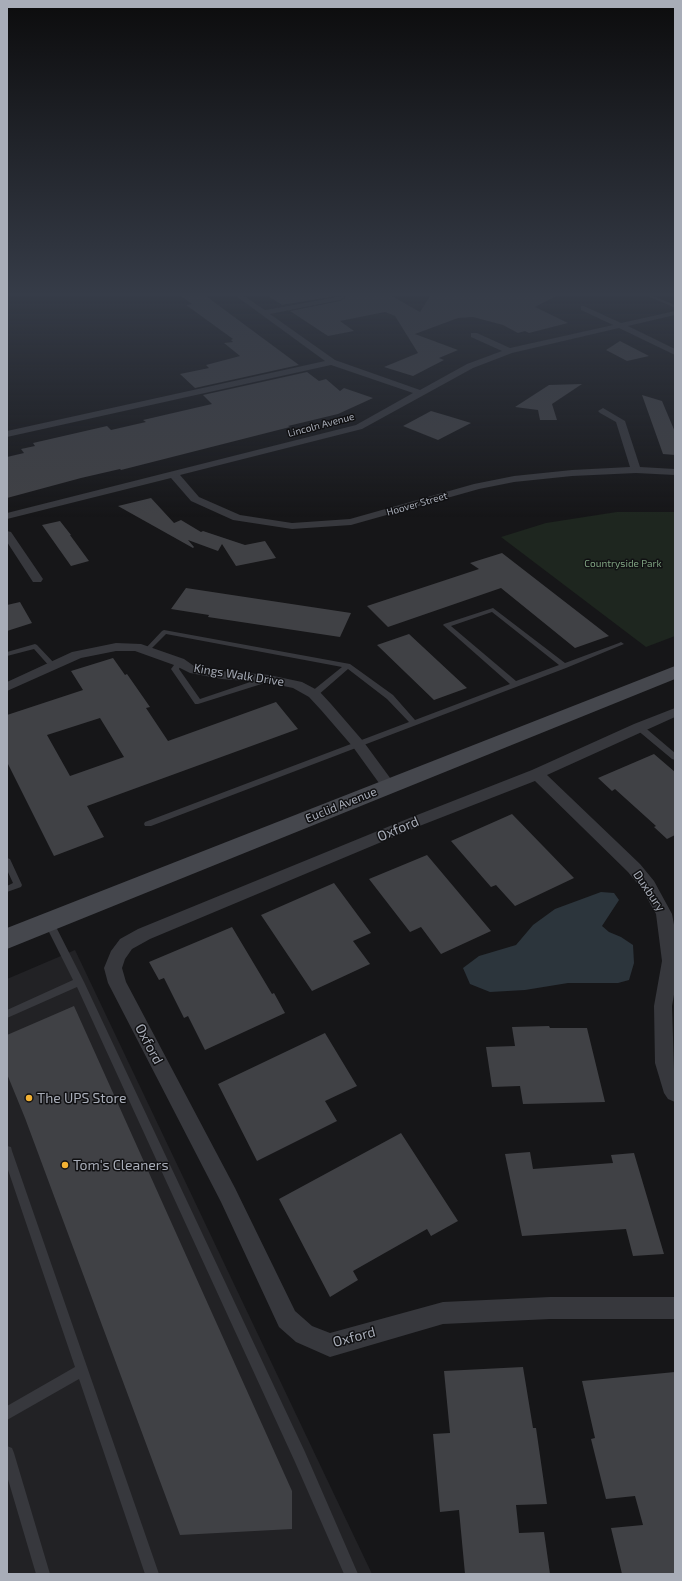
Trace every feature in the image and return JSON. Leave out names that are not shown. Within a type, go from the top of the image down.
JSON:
[{"type":"main road","name":"Euclid Avenue","points":[[7,939],[675,672]]},
{"type":"street","points":[[7,434],[297,370]]},
{"type":"street","points":[[354,370],[421,393]]},
{"type":"street","name":"Lincoln Avenue","points":[[7,516],[359,427],[463,370]]},
{"type":"street","points":[[603,411],[620,422],[636,470]]},
{"type":"street","name":"Hoover Street","points":[[173,474],[195,498],[237,518],[292,526],[351,522],[478,486],[514,479],[572,473],[636,470],[675,472]]},
{"type":"street","points":[[7,534],[37,579]]},
{"type":"street","name":"Kings Walk Drive","points":[[7,687],[77,655],[116,647],[136,647],[179,662],[190,668],[222,675],[269,679],[297,685],[314,694],[358,744],[389,786]]},
{"type":"street","name":"Oxford","points":[[675,712],[537,774],[417,821],[336,856],[144,934],[126,944],[117,956],[113,968],[117,983],[228,1195],[287,1319],[304,1334],[330,1345],[443,1313],[550,1308],[675,1308]]},
{"type":"street","name":"Duxbury","points":[[537,774],[634,868],[648,885],[664,914],[671,960],[663,1006],[665,1063],[671,1087],[675,1093]]},
{"type":"lane","points":[[515,684],[446,625],[493,610],[564,666]]},
{"type":"lane","points":[[147,650],[164,632],[348,666],[364,676],[390,698],[414,723]]},
{"type":"lane","points":[[148,824],[621,644]]},
{"type":"lane","points":[[7,654],[35,646],[53,666]]},
{"type":"lane","points":[[179,662],[175,669],[198,702],[269,679]]},
{"type":"lane","points":[[314,694],[348,666]]},
{"type":"lane","points":[[639,727],[675,757]]},
{"type":"lane","points":[[7,861],[18,885],[7,889]]},
{"type":"lane","points":[[49,922],[79,982],[300,1457],[352,1574]]},
{"type":"lane","points":[[7,1014],[79,982]]},
{"type":"lane","points":[[7,1151],[152,1574]]},
{"type":"lane","points":[[7,1413],[82,1370]]},
{"type":"lane","points":[[7,1452],[43,1574]]},
{"type":"shaded area","points":[[601,892],[614,893],[619,900],[602,926],[609,932],[621,937],[633,945],[634,963],[629,980],[618,983],[568,983],[525,990],[490,992],[470,984],[463,968],[479,956],[516,945],[533,925],[555,909]]},
{"type":"shaded area","points":[[75,950],[372,1574],[7,1574],[7,979]]},
{"type":"green space","name":"Countryside Park","points":[[617,512],[675,512],[675,636],[646,647],[501,537],[546,523]]},
{"type":"building","points":[[200,370],[277,370],[195,388],[180,374]]},
{"type":"building","points":[[393,370],[425,370],[413,376]]},
{"type":"building","points":[[307,372],[319,381],[326,379],[340,391],[344,388],[373,398],[338,414],[7,498],[7,457],[24,453],[21,449],[35,446],[33,443],[107,426],[111,430],[146,422],[143,420],[212,404],[203,395]]},
{"type":"building","points":[[582,384],[552,404],[557,420],[540,420],[538,410],[515,407],[549,385]]},
{"type":"building","points":[[642,395],[662,401],[675,432],[675,455],[663,454]]},
{"type":"building","points":[[431,411],[471,423],[438,440],[403,426]]},
{"type":"building","points":[[151,498],[174,523],[181,520],[201,532],[203,531],[245,545],[265,541],[276,558],[236,566],[222,544],[218,551],[188,540],[194,547],[193,548],[118,506]]},
{"type":"building","points":[[60,521],[89,561],[71,566],[42,525]]},
{"type":"building","points":[[502,553],[609,636],[575,648],[501,588],[388,627],[367,606],[479,569],[470,563]]},
{"type":"building","points":[[186,588],[351,613],[340,637],[208,617],[209,615],[171,609]]},
{"type":"building","points":[[20,602],[32,623],[7,631],[7,605]]},
{"type":"building","points":[[409,634],[467,688],[434,700],[377,645]]},
{"type":"building","points":[[113,658],[125,675],[127,674],[150,707],[146,708],[168,741],[276,702],[298,729],[87,806],[104,837],[54,856],[7,762],[7,715],[83,690],[71,671]],"holes":[[[100,718],[124,757],[70,776],[47,735]]]},
{"type":"building","points":[[654,754],[675,772],[675,835],[667,839],[654,827],[656,826],[615,789],[612,791],[598,778]]},
{"type":"building","points":[[512,814],[574,878],[515,906],[496,885],[491,887],[451,841]]},
{"type":"building","points":[[427,855],[491,931],[441,954],[421,927],[410,932],[369,879]]},
{"type":"building","points":[[334,883],[371,933],[353,941],[370,964],[312,991],[261,915]]},
{"type":"building","points":[[232,927],[285,1013],[205,1050],[188,1016],[184,1018],[164,978],[159,980],[149,962]]},
{"type":"building","points":[[74,1006],[292,1491],[292,1529],[180,1535],[25,1118],[7,1074],[7,1035]]},
{"type":"building","points":[[549,1026],[550,1028],[587,1028],[605,1102],[523,1104],[520,1086],[492,1087],[486,1047],[515,1046],[512,1027]]},
{"type":"building","points":[[325,1033],[357,1086],[325,1101],[337,1121],[257,1161],[218,1084]]},
{"type":"building","points":[[401,1133],[458,1221],[431,1236],[427,1229],[353,1271],[358,1280],[330,1297],[279,1199]]},
{"type":"building","points":[[530,1152],[533,1169],[613,1163],[611,1155],[634,1153],[664,1254],[633,1256],[626,1229],[522,1236],[505,1154]]},
{"type":"building","points":[[523,1367],[533,1428],[536,1428],[547,1504],[516,1505],[519,1533],[544,1532],[550,1574],[465,1574],[459,1510],[440,1512],[433,1434],[450,1433],[444,1371]]},
{"type":"building","points":[[675,1372],[675,1573],[622,1574],[611,1528],[643,1525],[635,1496],[606,1499],[591,1439],[595,1438],[582,1381]]},
{"type":"place","name":"The UPS Store","points":[[29,1098]]},
{"type":"place","name":"Tom's Cleaners","points":[[65,1165]]}]
